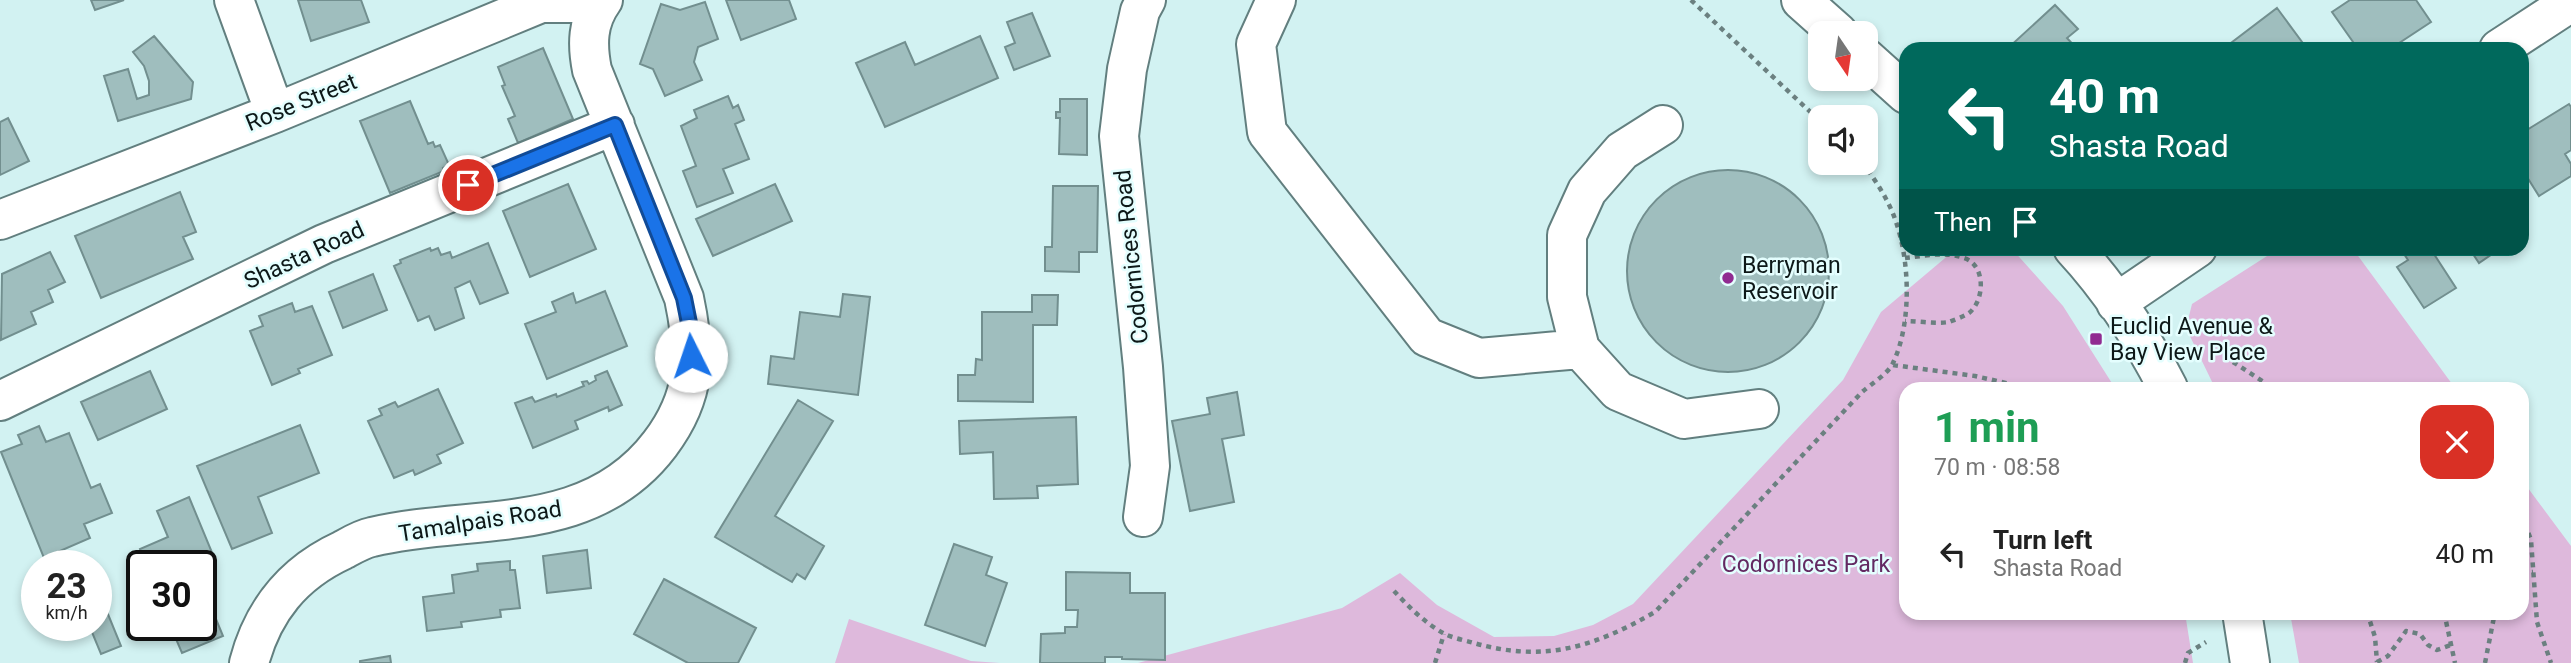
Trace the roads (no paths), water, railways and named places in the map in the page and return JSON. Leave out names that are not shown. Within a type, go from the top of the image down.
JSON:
[{"type":"street","points":[[234,0],[275,113]]},
{"type":"street","name":"Codornices Road","points":[[1143,517],[1150,466],[1143,367],[1119,136],[1127,69],[1140,11],[1146,0]]},
{"type":"street","points":[[1276,0],[1256,44],[1267,132],[1427,337],[1479,358],[1580,349]]},
{"type":"street","points":[[1801,0],[1825,21]]},
{"type":"street","name":"Rose Street","points":[[0,220],[275,113],[541,3],[601,2]]},
{"type":"street","name":"Tamalpais Road","points":[[249,663],[256,634],[292,582],[322,559],[370,537],[559,511],[591,500],[617,486],[641,466],[671,429],[685,402],[691,375],[692,338],[684,298],[590,60],[588,42],[591,22],[601,2]]},
{"type":"street","points":[[2510,42],[2571,2]]},
{"type":"street","points":[[1878,69],[1899,88]]},
{"type":"street","name":"Shasta Road","points":[[0,401],[324,244],[615,125]]},
{"type":"street","points":[[1662,125],[1622,151],[1587,191],[1567,235],[1567,297],[1580,349],[1618,391],[1685,419],[1759,409]]},
{"type":"street","points":[[2080,256],[2116,303],[2165,382]]},
{"type":"street","points":[[2116,303],[2185,256]]},
{"type":"street","points":[[2243,620],[2250,663]]},
{"type":"place","name":"Berryman Reservoir","points":[[1728,278]]},
{"type":"place","name":"Euclid Avenue & Bay View Place","points":[[2096,339]]},
{"type":"park label","name":"Codornices Park","points":[[1806,564]]}]
